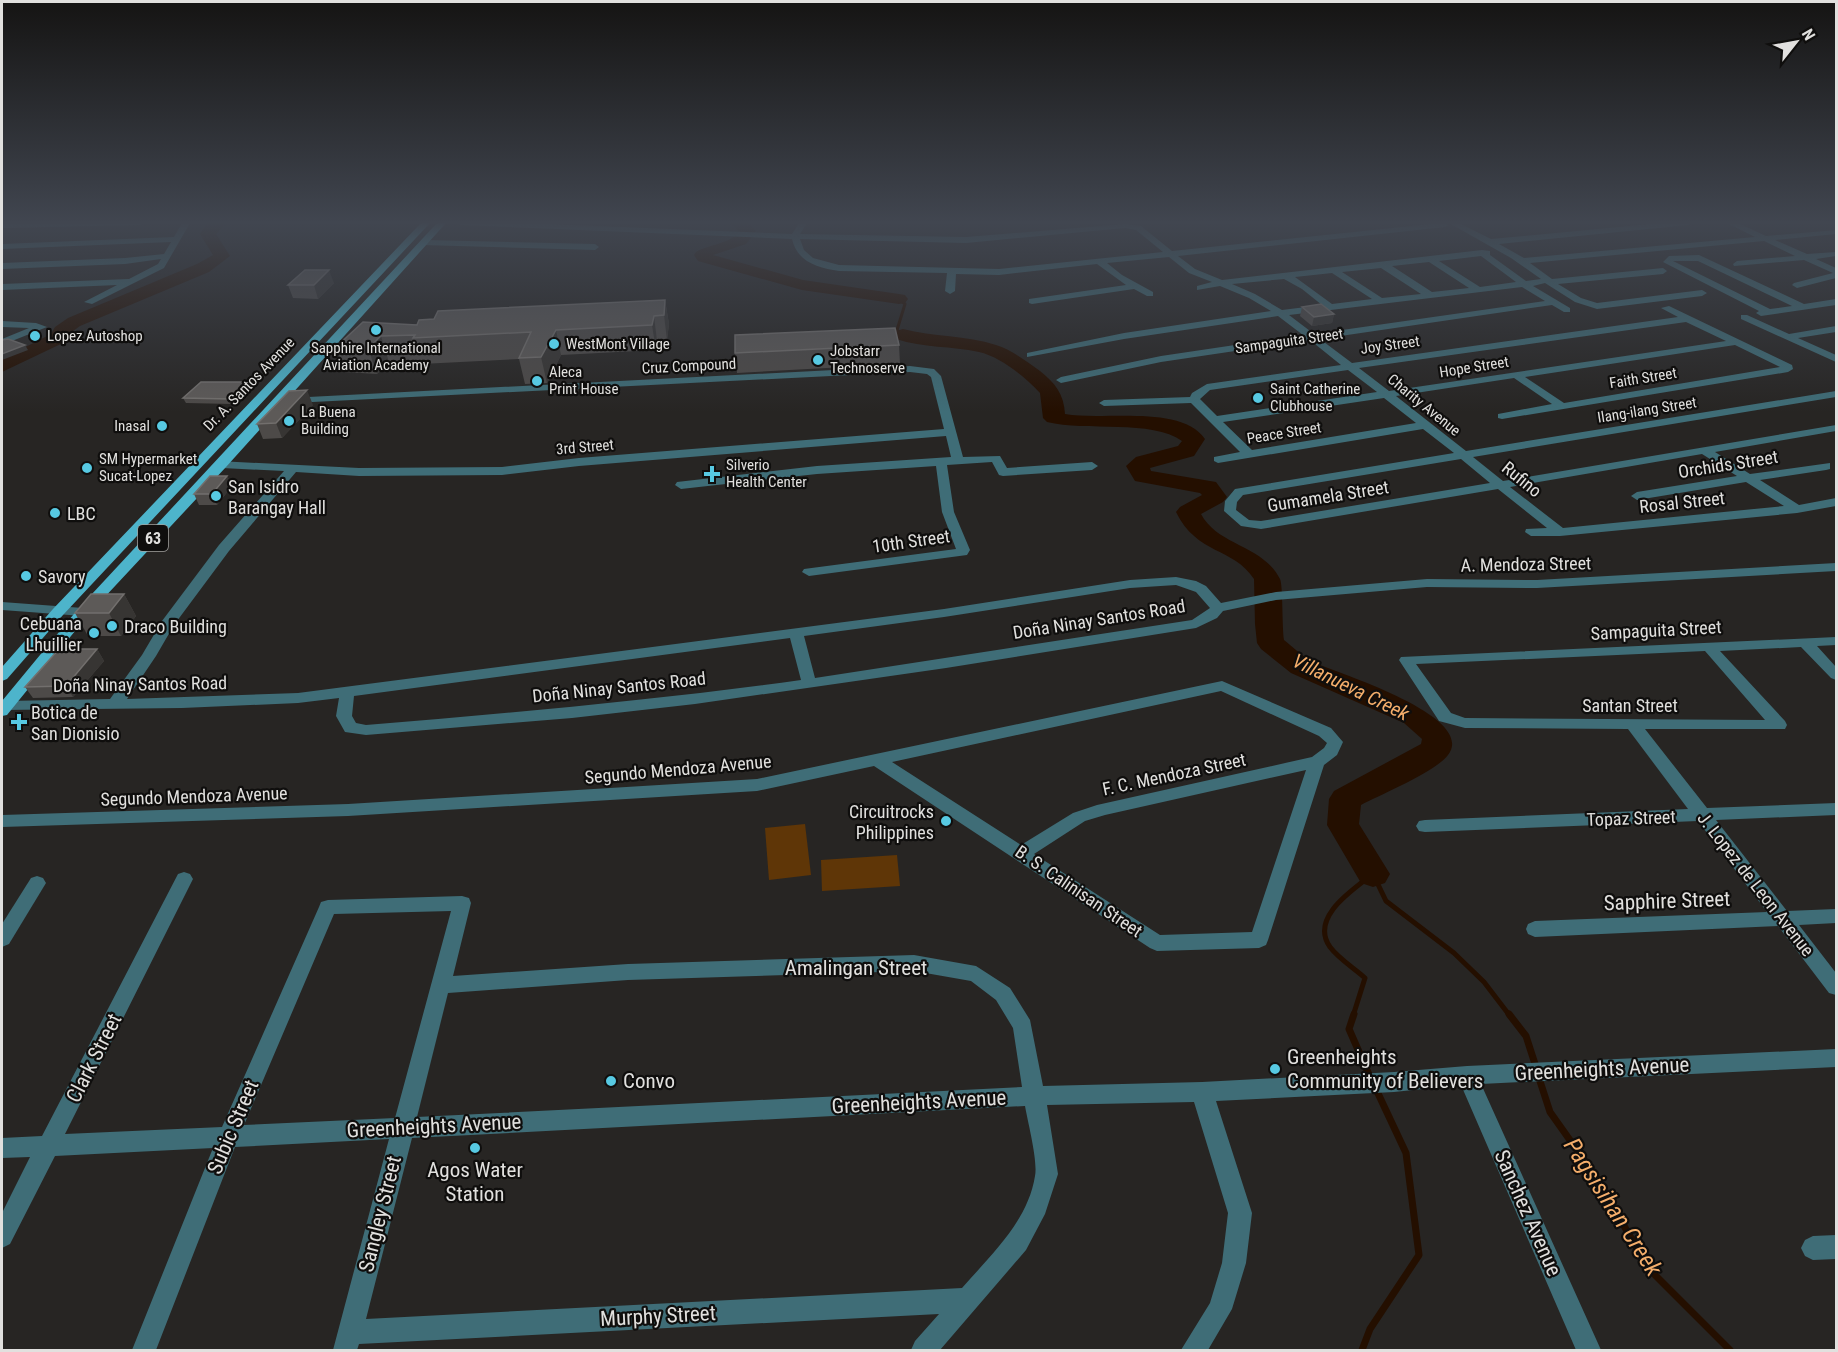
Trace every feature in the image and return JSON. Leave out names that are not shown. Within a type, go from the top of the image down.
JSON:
[{"type":"main road","name":"Dr. A. Santos Avenue","points":[[2,676],[58,612],[366,286]]},
{"type":"main road","name":"Dr. A. Santos Avenue","points":[[4,709],[83,612],[386,286]]},
{"type":"main road","points":[[249,408],[272,408]]},
{"type":"street","points":[[2,287],[22,286]]},
{"type":"street","points":[[89,302],[124,286]]},
{"type":"street","points":[[950,291],[951,286]]},
{"type":"street","points":[[1032,301],[1135,286]]},
{"type":"street","points":[[1136,286],[1150,294]]},
{"type":"street","points":[[1200,288],[1208,286]]},
{"type":"street","name":"Charity Avenue","points":[[1228,286],[1252,296],[1280,313],[1462,455]]},
{"type":"street","points":[[1303,286],[1331,308]]},
{"type":"street","points":[[1358,286],[1382,302]]},
{"type":"street","points":[[1414,286],[1460,317]]},
{"type":"street","points":[[1473,286],[1479,290]]},
{"type":"street","points":[[1031,355],[1170,327],[1508,286]]},
{"type":"street","points":[[1527,286],[1567,310]]},
{"type":"street","points":[[1554,286],[1591,306],[1702,293]]},
{"type":"street","points":[[1716,286],[1769,312]]},
{"type":"street","points":[[1759,286],[1803,307]]},
{"type":"street","points":[[1817,286],[1836,295]]},
{"type":"street","name":"Sampaguita Street","points":[[1061,380],[1161,359],[1554,302]]},
{"type":"street","points":[[1836,302],[1743,316],[1836,358]]},
{"type":"street","points":[[1666,308],[1736,342]]},
{"type":"street","name":"Joy Street","points":[[1104,403],[1194,400],[1196,395],[1207,387],[1686,318]]},
{"type":"street","points":[[2,324],[42,327],[2,342]]},
{"type":"street","points":[[1786,337],[1836,329]]},
{"type":"street","name":"Faith Street","points":[[1502,416],[1788,369],[1736,342]]},
{"type":"street","name":"Hope Street","points":[[1215,420],[1736,342]]},
{"type":"street","name":"Cruz Compound","points":[[281,401],[398,397],[910,369],[930,371],[936,376],[958,461]]},
{"type":"street","points":[[1517,376],[1562,406]]},
{"type":"street","name":"Ilang-ilang Street","points":[[1462,455],[1836,394]]},
{"type":"street","points":[[1194,400],[1249,454]]},
{"type":"street","name":"Peace Street","points":[[1218,459],[1426,425]]},
{"type":"street","points":[[1502,486],[1836,428]]},
{"type":"street","name":"3rd Street","points":[[222,464],[291,470],[416,473],[502,471],[579,462],[950,432]]},
{"type":"street","points":[[1705,451],[1797,509]]},
{"type":"street","name":"Gumamela Street","points":[[1462,455],[1239,492],[1232,501],[1230,511],[1245,523],[1261,525],[1502,486]]},
{"type":"street","name":"Rufino","points":[[1462,455],[1560,532]]},
{"type":"street","points":[[681,485],[817,470],[996,458],[1003,472],[1092,466]]},
{"type":"street","name":"10th Street","points":[[808,573],[962,552],[948,512],[941,462]]},
{"type":"street","name":"Orchids Street","points":[[1636,496],[1826,466]]},
{"type":"street","points":[[115,704],[149,656],[166,624],[224,548],[291,470]]},
{"type":"street","name":"Rosal Street","points":[[1531,532],[1560,532],[1797,509],[1836,502]]},
{"type":"street","name":"A. Mendoza Street","points":[[1218,608],[1271,597],[1427,583],[1537,584],[1836,567]]},
{"type":"street","name":"Doña Ninay Santos Road","points":[[4,709],[298,698],[796,633],[1130,585],[1176,581],[1201,589],[1218,608],[1212,615],[1196,624],[694,699],[366,730],[351,728],[344,716],[347,692]]},
{"type":"street","points":[[2,606],[58,612],[83,612]]},
{"type":"street","points":[[796,633],[809,682]]},
{"type":"street","name":"Sampaguita Street","points":[[1406,660],[1836,641]]},
{"type":"street","points":[[1805,643],[1836,675]]},
{"type":"street","name":"Santan Street","points":[[1406,660],[1444,717],[1465,723],[1779,725],[1708,648]]},
{"type":"street","name":"Segundo Mendoza Avenue","points":[[2,821],[348,810],[757,785],[879,761],[1222,686],[1325,732],[1335,742],[1331,751],[1317,762]]},
{"type":"street","name":"J. Lopez de Leon Avenue","points":[[1632,724],[1836,987]]},
{"type":"street","name":"B. S. Calinisan Street","points":[[879,761],[1156,943],[1259,940],[1317,762]]},
{"type":"street","name":"F. C. Mendoza Street","points":[[1022,853],[1079,817],[1103,809],[1317,762]]},
{"type":"street","name":"Topaz Street","points":[[1425,826],[1836,809]]},
{"type":"street","name":"Clark Street","points":[[2,1236],[184,879]]},
{"type":"street","points":[[2,939],[37,883]]},
{"type":"street","name":"Subic Street","points":[[144,1350],[228,1137],[328,907],[462,903]]},
{"type":"street","name":"Sangley Street","points":[[347,1341],[462,903]]},
{"type":"street","name":"Sapphire Street","points":[[1535,929],[1836,916]]},
{"type":"street","name":"Amalingan Street","points":[[440,985],[628,972],[914,963],[976,974],[1003,994],[1023,1026],[1047,1174],[1037,1206],[1018,1242],[965,1300],[924,1350]]},
{"type":"street","name":"Greenheights Avenue","points":[[2,1148],[1035,1096],[1202,1092],[1350,1085],[1536,1072],[1836,1058]]},
{"type":"street","name":"Sanchez Avenue","points":[[1467,1076],[1589,1350]]},
{"type":"street","points":[[1194,1350],[1220,1309],[1234,1263],[1240,1213],[1202,1092]]},
{"type":"street","points":[[1813,1248],[1836,1247]]},
{"type":"street","name":"Murphy Street","points":[[347,1341],[965,1300]]},
{"type":"shaded area","points":[[805,824],[811,875],[769,880],[765,828]]},
{"type":"shaded area","points":[[897,855],[900,886],[822,891],[821,860]]},
{"type":"building","points":[[665,300],[664,315],[654,316],[652,325],[556,330],[541,357],[519,358],[531,332],[413,338],[415,335],[381,336],[368,348],[336,347],[363,322],[417,325],[419,320],[434,319],[438,311]]},
{"type":"building","points":[[1321,304],[1334,314],[1314,317],[1302,307]]},
{"type":"building","points":[[895,328],[899,345],[735,353],[735,335]]},
{"type":"building","points":[[8,339],[25,345],[2,354],[2,340]]},
{"type":"building","points":[[201,382],[246,382],[230,399],[183,398]]},
{"type":"building","points":[[307,390],[276,423],[257,424],[289,391]]},
{"type":"building","points":[[210,476],[227,476],[212,494],[194,494]]},
{"type":"building","points":[[91,594],[124,594],[109,613],[75,613]]},
{"type":"building","points":[[59,649],[97,649],[66,686],[25,687]]},
{"type":"waterway","points":[[2,366],[58,338],[62,331],[74,322],[160,286]]},
{"type":"waterway","name":"Villanueva Creek","points":[[810,286],[899,299]]},
{"type":"waterway","name":"Villanueva Creek","points":[[899,299],[905,304],[897,330],[903,335]]},
{"type":"waterway","name":"Villanueva Creek","points":[[903,335],[925,341],[980,346],[1002,354],[1048,389],[1053,398],[1054,418],[1069,421],[1166,425],[1194,439],[1186,451],[1137,466],[1143,476],[1208,487],[1215,497],[1188,512],[1194,524],[1203,533],[1250,559],[1267,579],[1271,643],[1301,667],[1414,716],[1437,736],[1436,749],[1413,764],[1345,799],[1343,825],[1373,874]]},
{"type":"waterway","name":"Pagsisihan Creek","points":[[1353,1016],[1365,978],[1330,947],[1325,936],[1325,925],[1336,905],[1373,874],[1386,901],[1454,953],[1484,982],[1510,1016]]},
{"type":"waterway","name":"Villanueva Creek","points":[[1354,1014],[1349,1029],[1370,1077]]},
{"type":"waterway","name":"Pagsisihan Creek","points":[[1509,1014],[1526,1036],[1536,1067]]},
{"type":"waterway","name":"Pagsisihan Creek","points":[[1538,1075],[1550,1112],[1594,1174],[1649,1269],[1730,1350]]},
{"type":"waterway","name":"Villanueva Creek","points":[[1362,1350],[1370,1329],[1419,1255],[1406,1153],[1375,1087]]},
{"type":"place","name":"Sapphire International Aviation Academy","points":[[376,330]]},
{"type":"place","name":"Lopez Autoshop","points":[[35,336]]},
{"type":"place","name":"WestMont Village","points":[[554,344]]},
{"type":"place","name":"Jobstarr Technoserve","points":[[818,360]]},
{"type":"place","name":"Aleca Print House","points":[[537,381]]},
{"type":"place","name":"Saint Catherine Clubhouse","points":[[1258,398]]},
{"type":"place","name":"La Buena Building","points":[[289,421]]},
{"type":"place","name":"Inasal","points":[[162,426]]},
{"type":"place","name":"SM Hypermarket Sucat-Lopez","points":[[87,468]]},
{"type":"place","name":"Silverio Health Center","points":[[712,474]]},
{"type":"place","name":"San Isidro Barangay Hall","points":[[216,496]]},
{"type":"place","name":"LBC","points":[[55,513]]},
{"type":"place","name":"Savory","points":[[26,576]]},
{"type":"place","name":"Draco Building","points":[[112,626]]},
{"type":"place","name":"Cebuana Lhuillier","points":[[94,633]]},
{"type":"place","name":"Botica de San Dionisio","points":[[19,722]]},
{"type":"place","name":"Circuitrocks Philippines","points":[[946,821]]},
{"type":"place","name":"Greenheights Community of Believers","points":[[1275,1069]]},
{"type":"place","name":"Convo","points":[[611,1081]]},
{"type":"place","name":"Agos Water Station","points":[[475,1148]]}]
